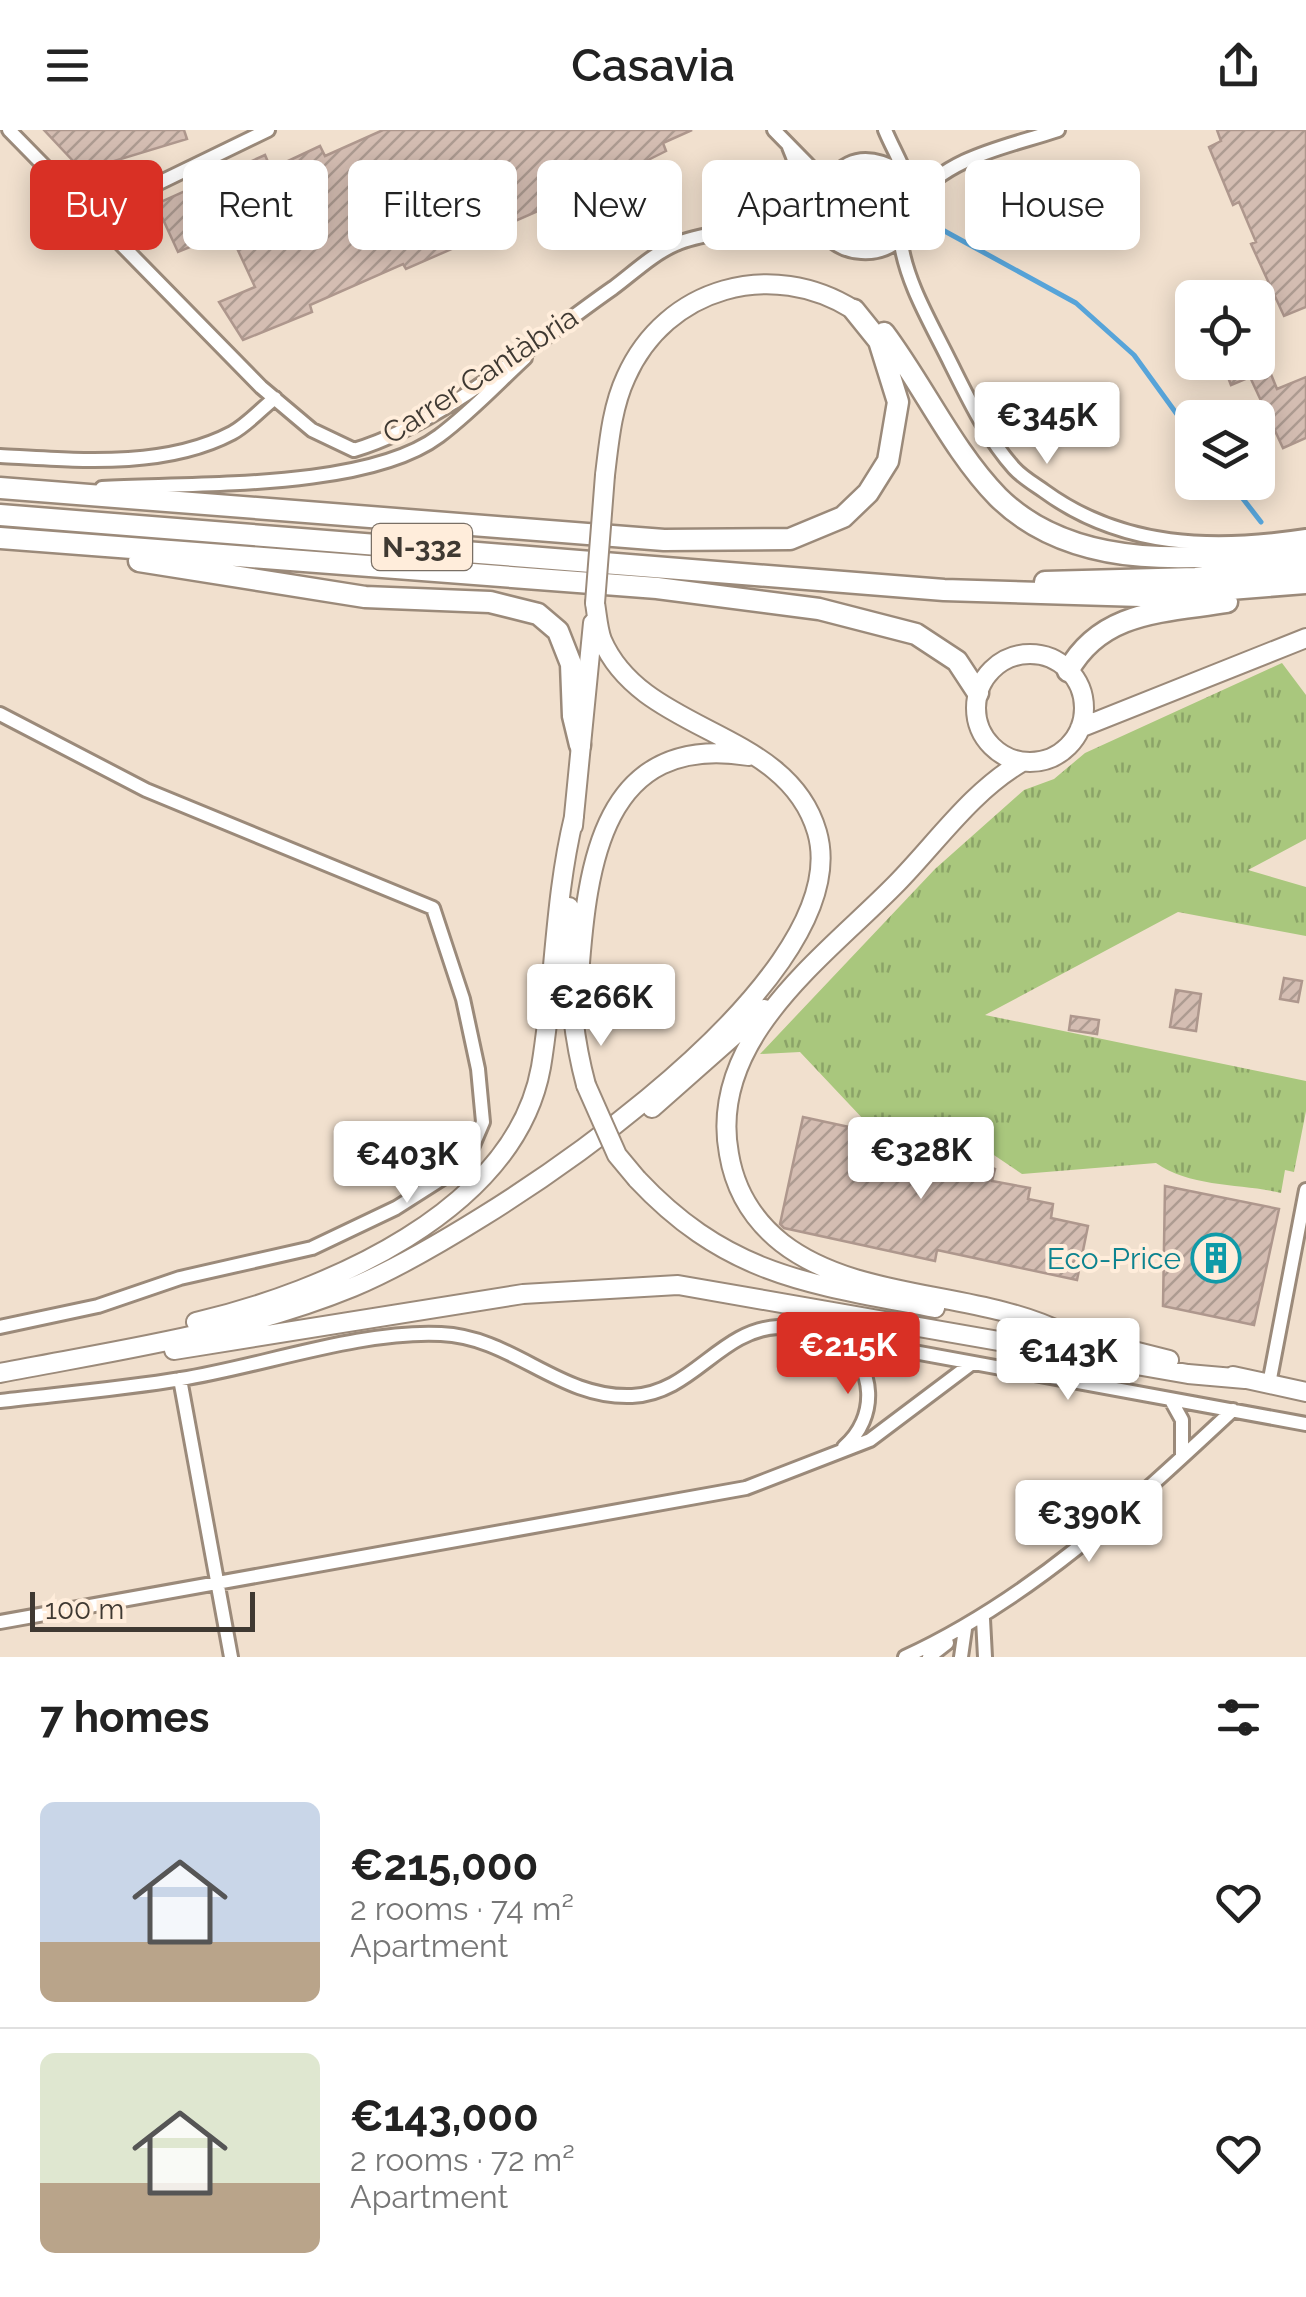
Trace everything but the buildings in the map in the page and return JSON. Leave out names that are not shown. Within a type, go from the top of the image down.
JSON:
[{"type":"highway","points":[[0,488],[664,540],[790,539],[843,517],[868,494],[888,461],[898,402],[878,342],[854,310]]},
{"type":"highway","points":[[854,310],[881,329],[922,384],[956,444],[1000,498],[1053,534],[1125,555],[1222,557],[1306,547]]},
{"type":"highway","name":"N-332","points":[[0,515],[844,579],[944,590],[1141,596],[1306,587]]},
{"type":"highway","points":[[0,538],[657,588],[819,609],[916,634],[957,661],[978,694]]},
{"type":"highway","points":[[24,540],[365,596],[516,605],[538,614],[558,631],[571,664],[573,716],[580,745]]},
{"type":"highway","name":"N-332","points":[[844,579],[1177,579],[1306,564]]},
{"type":"highway","points":[[1068,670],[1090,637],[1120,622],[1306,587]]},
{"type":"main road","points":[[854,310],[830,294],[803,287],[736,285],[701,295],[644,345],[616,405],[580,745],[568,945],[573,1021],[586,1085],[617,1156],[636,1179],[694,1233],[746,1261],[842,1289],[1063,1333],[1306,1392]]},
{"type":"main road","points":[[592,1144],[751,998],[785,954],[808,913],[820,877],[818,835],[796,786],[757,757],[660,702],[624,672],[602,640],[595,603]]},
{"type":"main road","points":[[1080,728],[1306,638]]},
{"type":"main road","points":[[1022,762],[1000,754],[984,738],[976,717],[978,694],[990,671],[1016,656],[1040,656],[1068,670],[1082,698],[1080,728],[1067,747],[1052,757],[1022,762],[990,783],[763,1022],[735,1071],[725,1126],[733,1178],[744,1200],[784,1245],[837,1272],[1016,1314],[1063,1333]]},
{"type":"main road","points":[[573,1021],[586,903],[601,834],[620,796],[648,771],[683,756],[722,751],[757,757]]},
{"type":"main road","points":[[0,1372],[65,1350],[282,1298],[400,1239],[490,1173],[516,1137],[540,1070],[574,817]]},
{"type":"main road","points":[[0,1372],[234,1326],[353,1286],[496,1212],[592,1144],[647,1112],[822,956]]},
{"type":"main road","points":[[0,1372],[55,1370],[523,1294],[678,1285],[1188,1374],[1245,1379]]},
{"type":"street","name":"Carrer Cantàbria","points":[[9,130],[40,160]]},
{"type":"street","points":[[163,181],[268,130]]},
{"type":"street","points":[[774,130],[802,160]]},
{"type":"street","points":[[885,130],[897,160]]},
{"type":"street","points":[[945,172],[958,163],[1058,130]]},
{"type":"street","points":[[788,147],[794,160]]},
{"type":"street","points":[[844,160],[860,155],[882,160]]},
{"type":"street","name":"Carrer Cantàbria","points":[[129,250],[226,354],[275,398],[312,430],[354,450],[392,439],[675,244],[702,237]]},
{"type":"street","points":[[904,250],[919,300],[978,417],[1015,470],[1064,506],[1117,531],[1184,544],[1265,542],[1306,536]]},
{"type":"street","points":[[47,492],[321,475],[386,462],[437,438],[567,320]]},
{"type":"street","points":[[0,456],[85,461],[185,450],[234,432],[275,398]]},
{"type":"street","points":[[0,714],[146,790],[434,908],[463,999],[483,1122],[465,1164],[396,1208],[312,1248],[180,1278],[98,1306],[0,1327]]},
{"type":"street","points":[[1269,1384],[1306,1190]]},
{"type":"street","points":[[0,1400],[180,1380],[409,1334],[446,1334],[481,1340],[516,1354],[590,1395],[635,1396],[674,1387],[734,1339],[764,1327],[1306,1424]]},
{"type":"street","points":[[834,1338],[850,1348],[863,1370],[871,1404],[852,1440],[835,1455]]},
{"type":"street","points":[[0,1622],[746,1488],[835,1455],[897,1424],[971,1364]]},
{"type":"street","points":[[180,1380],[231,1657]]},
{"type":"street","points":[[1172,1402],[1182,1420],[1182,1457]]},
{"type":"street","points":[[905,1657],[965,1629],[1038,1580],[1234,1410]]},
{"type":"street","points":[[982,1619],[985,1657]]},
{"type":"street","points":[[929,1657],[965,1629]]},
{"type":"street","points":[[962,1657],[965,1629]]},
{"type":"green space","points":[[1282,663],[1306,695],[1306,839],[1248,870],[1306,887],[1306,936],[1178,912],[985,1015],[1306,1081],[1306,1111],[1294,1172],[1285,1170],[1281,1193],[1200,1181],[1156,1163],[1022,1174],[979,1145],[865,1121],[800,1052],[760,1054],[935,869],[1024,790],[1054,779],[1085,753]]},
{"type":"waterway","points":[[945,231],[1076,303],[1134,355],[1175,412]]},
{"type":"waterway","points":[[1244,500],[1261,522]]},
{"type":"place","name":"Eco-Price","points":[[1216,1258]]}]
